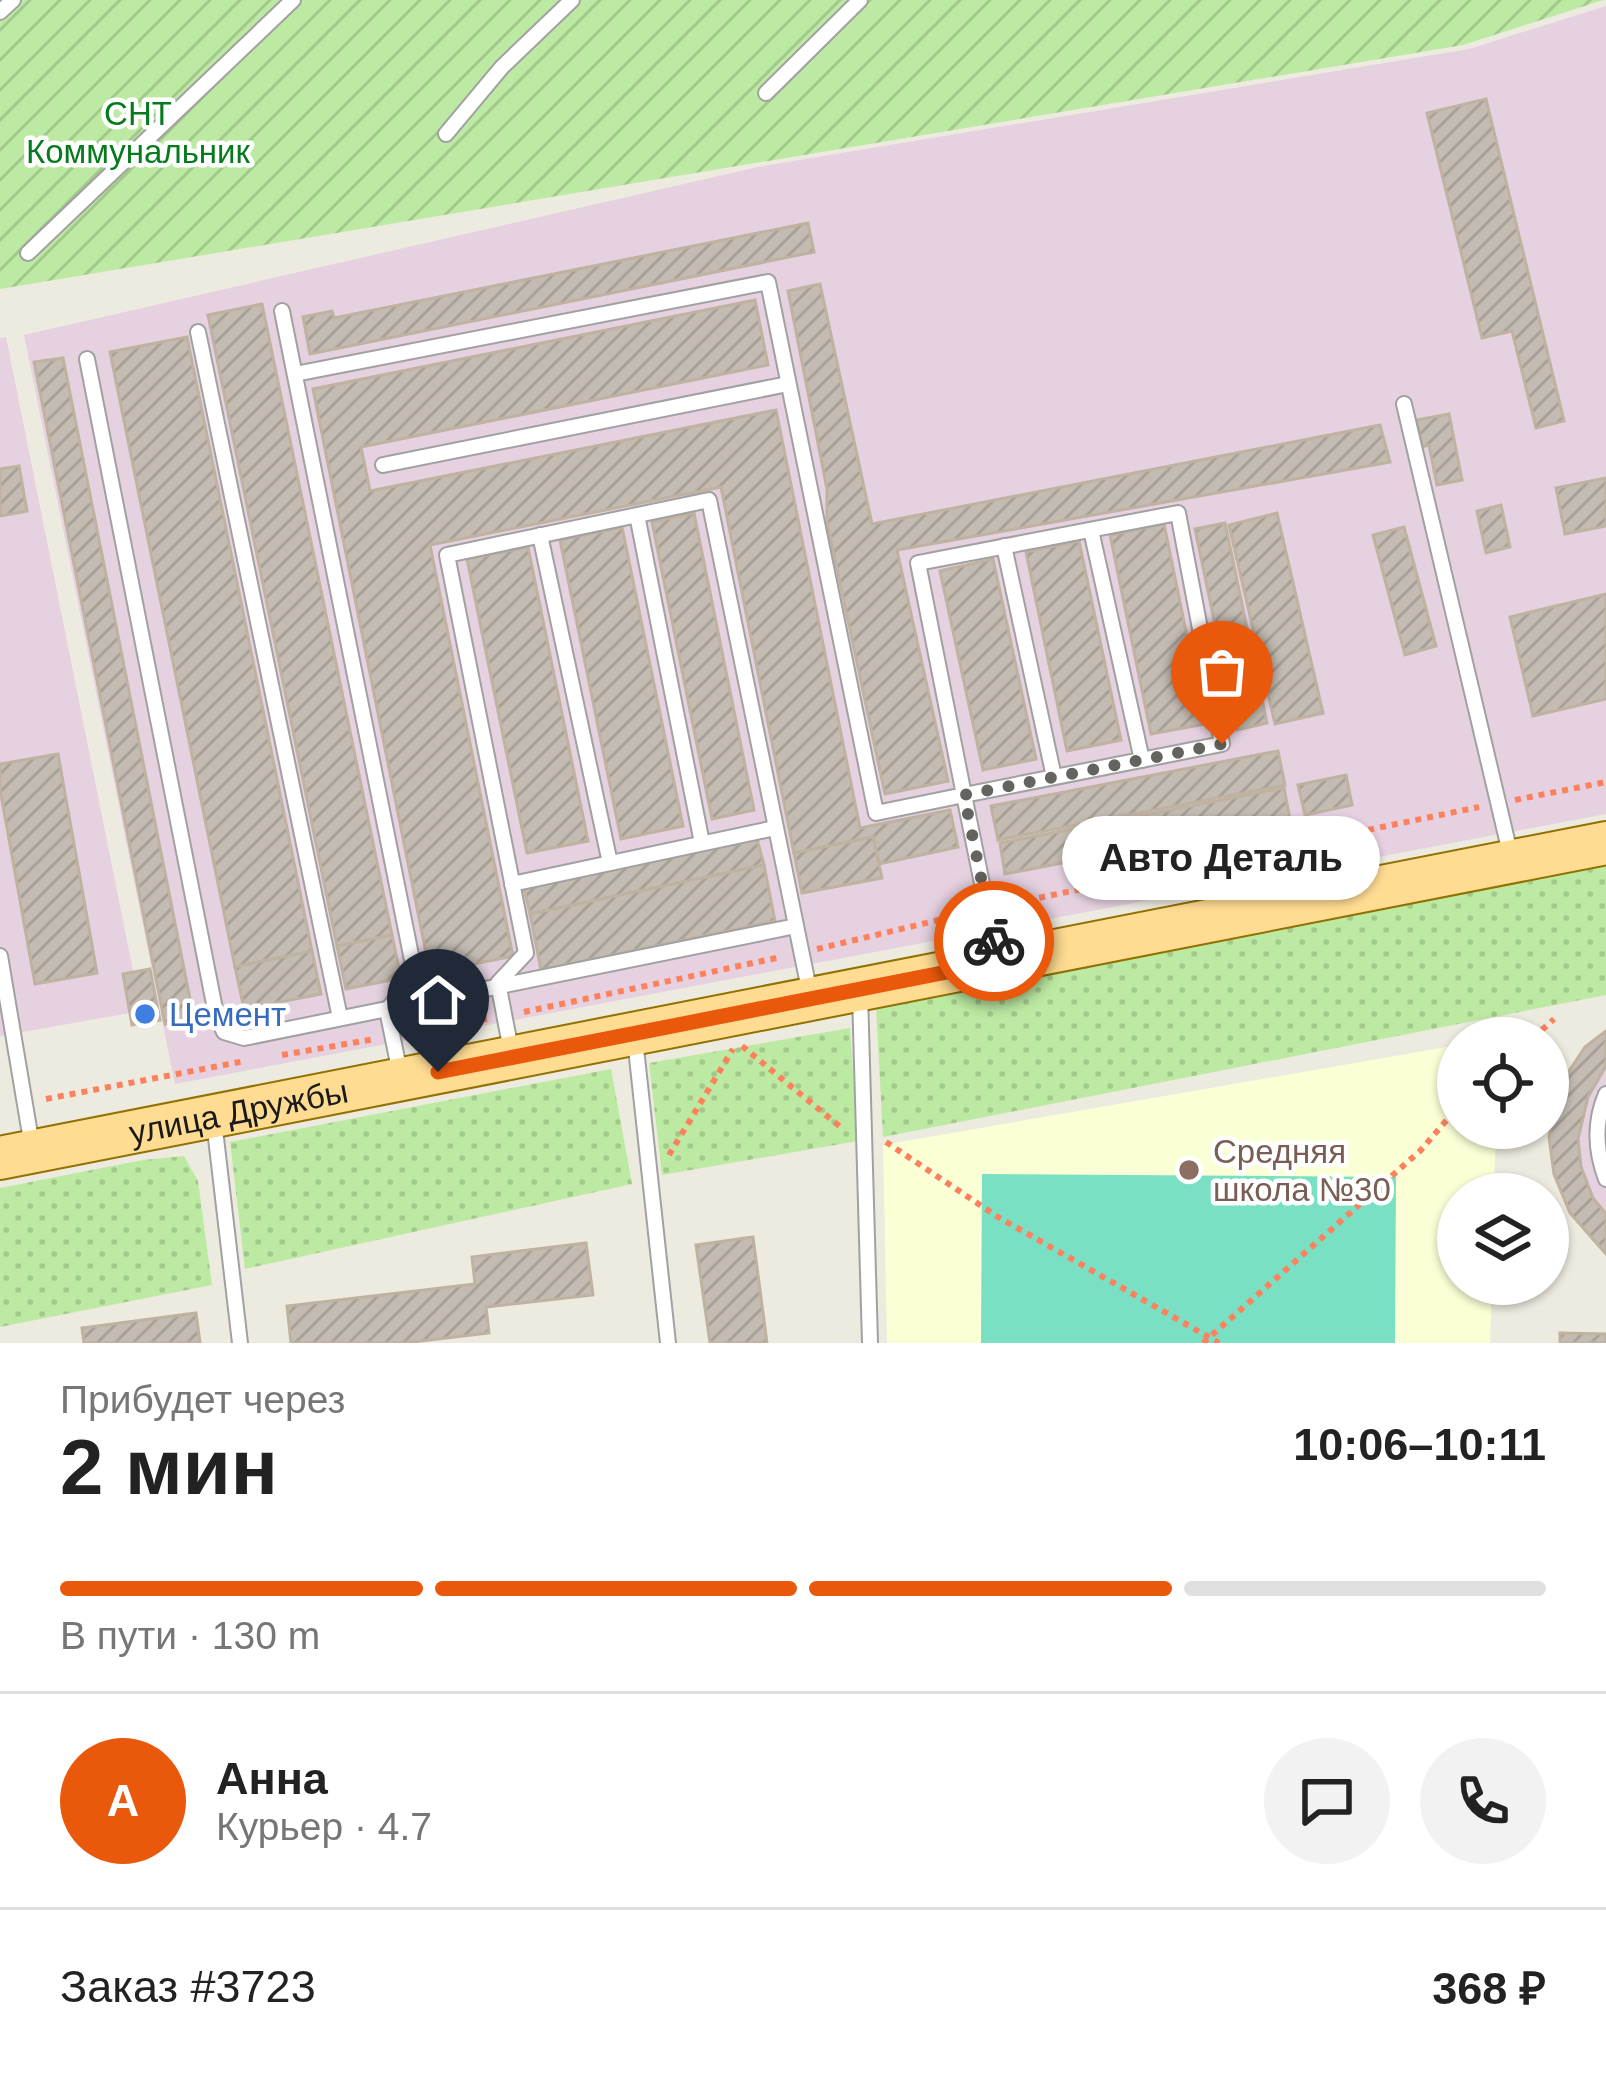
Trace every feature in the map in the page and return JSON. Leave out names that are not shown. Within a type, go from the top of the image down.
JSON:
[{"type":"main road","name":"улица Дружбы","points":[[16,1155],[401,1080],[508,1037],[634,1034],[1606,843]]},
{"type":"lane","points":[[0,12],[13,0]]},
{"type":"lane","points":[[28,253],[293,0]]},
{"type":"lane","points":[[446,134],[502,67],[572,0]]},
{"type":"lane","points":[[766,93],[860,0]]},
{"type":"lane","points":[[295,374],[768,282],[876,813],[964,795],[1054,777],[1222,744],[1178,513],[918,563],[964,795],[998,962]]},
{"type":"lane","points":[[282,310],[415,976],[387,1010]]},
{"type":"lane","points":[[198,332],[340,1018]]},
{"type":"lane","points":[[87,358],[216,1014],[224,1032],[244,1038],[796,926]]},
{"type":"lane","points":[[383,465],[788,384]]},
{"type":"lane","points":[[1404,404],[1512,862]]},
{"type":"lane","points":[[498,983],[526,953],[447,555],[709,500],[811,999]]},
{"type":"lane","points":[[637,515],[703,844]]},
{"type":"lane","points":[[1090,530],[1142,760]]},
{"type":"lane","points":[[540,536],[610,863]]},
{"type":"lane","points":[[1004,546],[1054,777]]},
{"type":"lane","points":[[512,884],[776,828]]},
{"type":"lane","points":[[0,956],[25,1102],[16,1155]]},
{"type":"lane","points":[[498,983],[508,1037]]},
{"type":"lane","points":[[860,990],[870,1343]]},
{"type":"lane","points":[[387,1010],[401,1080]]},
{"type":"lane","points":[[634,1034],[668,1343]]},
{"type":"lane","points":[[1606,1094],[1596,1143],[1606,1179]]},
{"type":"lane","points":[[214,1116],[240,1343]]},
{"type":"path","points":[[282,1055],[392,1036],[508,1037],[801,952],[987,908],[1606,782]]},
{"type":"path","points":[[651,1185],[737,1042],[865,1146]]},
{"type":"path","points":[[25,1102],[260,1059]]},
{"type":"path","points":[[1206,1340],[1437,1131]]},
{"type":"path","points":[[886,1142],[998,1217],[1206,1340],[1219,1343]]},
{"type":"shaded area","points":[[1606,6],[1606,814],[175,1084],[24,335],[758,167],[1469,49]]},
{"type":"shaded area","points":[[6,337],[141,1011],[0,1036],[0,338]]},
{"type":"shaded area","points":[[1606,1031],[1606,1254],[1570,1213],[1569,1173],[1554,1173],[1551,1149],[1569,1149],[1569,1087],[1585,1047]]},
{"type":"shaded area","name":"Средняя школа №30","points":[[1437,1049],[1437,1149],[1495,1149],[1495,1173],[1437,1173],[1437,1305],[1491,1305],[1490,1343],[887,1343],[883,1145]]},
{"type":"green space","name":"СНТ Коммунальник","points":[[0,0],[1603,0],[1463,45],[0,289]]},
{"type":"green space","points":[[1606,864],[1606,995],[1494,1017],[1437,1017],[1437,1028],[883,1137],[876,1006]]},
{"type":"green space","points":[[850,1028],[858,1141],[662,1175],[649,1063]]},
{"type":"green space","points":[[611,1069],[632,1184],[245,1269],[230,1142]]},
{"type":"green space","points":[[184,1156],[198,1181],[212,1285],[0,1327],[0,1188]]},
{"type":"green space","points":[[982,1174],[1396,1177],[1395,1343],[981,1343]]},
{"type":"building","points":[[1486,99],[1564,421],[1536,428],[1512,331],[1482,338],[1427,113]]},
{"type":"building","points":[[808,223],[814,252],[310,354],[303,317],[332,311],[334,318]]},
{"type":"building","points":[[820,284],[872,524],[1380,425],[1390,462],[897,550],[948,781],[885,794],[827,522],[827,489],[788,291]]},
{"type":"building","points":[[755,300],[768,365],[361,447],[370,491],[776,410],[860,828],[950,810],[958,847],[879,864],[873,837],[794,853],[721,487],[430,545],[513,956],[430,973],[313,389]]},
{"type":"building","points":[[262,304],[392,935],[337,946],[208,315]]},
{"type":"building","points":[[187,337],[312,951],[235,967],[110,352]]},
{"type":"building","points":[[63,358],[194,1019],[165,1024],[34,362]]},
{"type":"building","points":[[1449,414],[1462,480],[1437,485],[1429,445],[1422,447],[1417,420]]},
{"type":"building","points":[[19,466],[27,511],[0,516],[0,469]]},
{"type":"building","points":[[1606,478],[1606,526],[1565,534],[1556,488]]},
{"type":"building","points":[[1501,505],[1510,547],[1486,553],[1477,511]]},
{"type":"building","points":[[694,513],[754,810],[712,819],[652,522]]},
{"type":"building","points":[[1277,513],[1323,713],[1275,724],[1229,525]]},
{"type":"building","points":[[1225,523],[1267,723],[1237,730],[1195,529]]},
{"type":"building","points":[[1164,524],[1205,724],[1151,734],[1110,535]]},
{"type":"building","points":[[622,527],[683,826],[621,839],[560,540]]},
{"type":"building","points":[[1404,527],[1436,646],[1405,655],[1373,535]]},
{"type":"building","points":[[1079,541],[1121,740],[1067,751],[1026,552]]},
{"type":"building","points":[[528,547],[588,841],[527,853],[467,559]]},
{"type":"building","points":[[993,559],[1036,759],[983,770],[940,571]]},
{"type":"building","points":[[1606,594],[1606,699],[1533,716],[1510,617]]},
{"type":"building","points":[[1278,751],[1285,785],[998,840],[991,806]]},
{"type":"building","points":[[58,754],[97,973],[35,984],[0,789],[0,764]]},
{"type":"building","points":[[1346,775],[1352,805],[1305,815],[1298,785]]},
{"type":"building","points":[[1284,788],[1290,819],[1005,874],[1000,843]]},
{"type":"building","points":[[756,835],[764,865],[530,914],[523,884]]},
{"type":"building","points":[[873,837],[882,878],[802,893],[794,853]]},
{"type":"building","points":[[764,865],[775,921],[541,970],[530,914]]},
{"type":"building","points":[[392,935],[401,978],[346,989],[337,946]]},
{"type":"building","points":[[312,951],[321,994],[244,1009],[235,967]]},
{"type":"building","points":[[150,969],[160,1020],[132,1025],[123,974]]},
{"type":"building","points":[[1606,1031],[1606,1066],[1588,1097],[1578,1139],[1581,1167],[1593,1198],[1606,1214],[1606,1254],[1570,1213],[1569,1173],[1554,1173],[1551,1149],[1569,1149],[1569,1071],[1585,1047]]},
{"type":"building","points":[[753,1237],[767,1343],[710,1343],[696,1245]]},
{"type":"building","points":[[586,1243],[593,1295],[486,1307],[489,1333],[404,1343],[291,1343],[287,1306],[475,1284],[472,1257]]},
{"type":"building","points":[[196,1313],[200,1343],[84,1343],[82,1328]]},
{"type":"building","points":[[1560,1333],[1606,1334],[1606,1343],[1560,1343]]},
{"type":"way so far","points":[[994,941],[964,795],[1222,744]]},
{"type":"place","name":"Авто Деталь","points":[[1222,744]]},
{"type":"place","name":"Цемент","points":[[145,1014]]},
{"type":"place","name":"Средняя школа №30","points":[[1189,1170]]},
{"type":"route","points":[[438,1072],[998,962],[994,941]]}]
